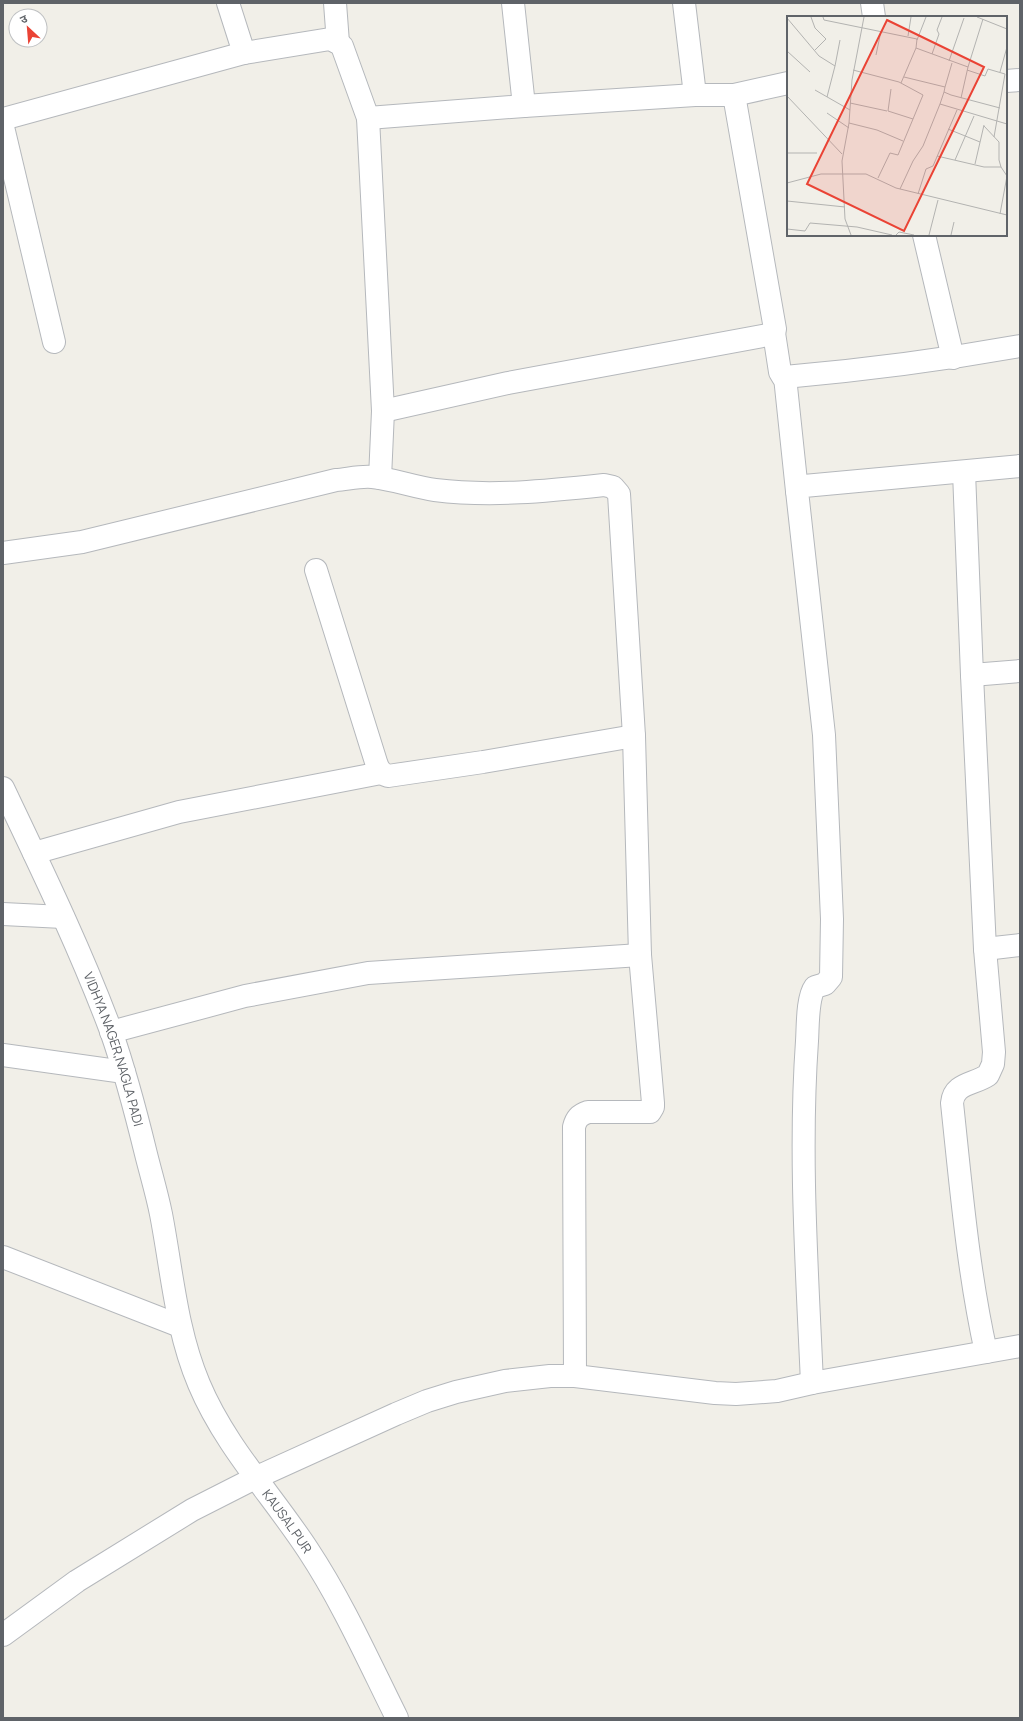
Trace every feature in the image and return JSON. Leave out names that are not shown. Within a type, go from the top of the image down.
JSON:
[{"type":"street","points":[[228,3],[244,53]]},
{"type":"street","points":[[335,3],[338,43]]},
{"type":"street","points":[[513,3],[524,106]]},
{"type":"street","points":[[684,3],[695,96]]},
{"type":"street","points":[[872,3],[874,16]]},
{"type":"street","points":[[3,119],[244,53],[330,39],[342,46],[368,118],[383,411],[380,478]]},
{"type":"street","points":[[1007,81],[1020,80]]},
{"type":"street","points":[[368,118],[524,106],[734,95],[787,83]]},
{"type":"street","points":[[734,95],[775,329],[774,333],[780,372],[783,377],[785,377],[824,735],[832,919],[831,977],[826,984],[815,987],[813,991],[810,1010],[804,1089],[806,1242],[812,1383]]},
{"type":"street","points":[[3,127],[54,342]]},
{"type":"street","points":[[924,236],[953,358]]},
{"type":"street","points":[[383,411],[508,383],[774,333]]},
{"type":"street","points":[[785,377],[850,371],[953,358],[1020,346]]},
{"type":"street","points":[[797,491],[800,487],[804,486],[1020,466]]},
{"type":"street","points":[[964,472],[985,949],[993,1045],[993,1064],[988,1075],[959,1088],[955,1092],[952,1104],[963,1205],[978,1314],[986,1352]]},
{"type":"street","points":[[3,553],[82,542],[336,480],[380,478],[434,490],[467,492],[527,493],[604,485],[616,489],[621,498],[634,736],[640,956],[653,1107],[650,1112],[588,1112],[581,1114],[574,1127],[575,1376]]},
{"type":"street","points":[[316,570],[376,762],[381,773]]},
{"type":"street","points":[[972,675],[1020,671]]},
{"type":"street","points":[[34,853],[179,812],[381,773],[388,776],[483,762],[634,736]]},
{"type":"street","name":"VIDHYA NAGER,NAGLA PADI","points":[[3,788],[63,917],[111,1032],[124,1072],[161,1214],[180,1326]]},
{"type":"street","points":[[3,914],[63,917]]},
{"type":"street","points":[[985,949],[1020,945]]},
{"type":"street","points":[[111,1032],[245,996],[368,973],[640,956]]},
{"type":"street","points":[[3,1055],[124,1072]]},
{"type":"street","points":[[3,1257],[180,1326]]},
{"type":"street","name":"KAUSAL PUR","points":[[180,1326],[198,1382],[214,1416],[255,1478],[280,1510],[318,1566],[349,1622],[397,1718]]},
{"type":"street","points":[[3,1635],[77,1580],[132,1545],[192,1510],[255,1478],[396,1414],[456,1392],[505,1382],[550,1376],[575,1376],[729,1394],[777,1391],[812,1383],[1020,1346]]}]
